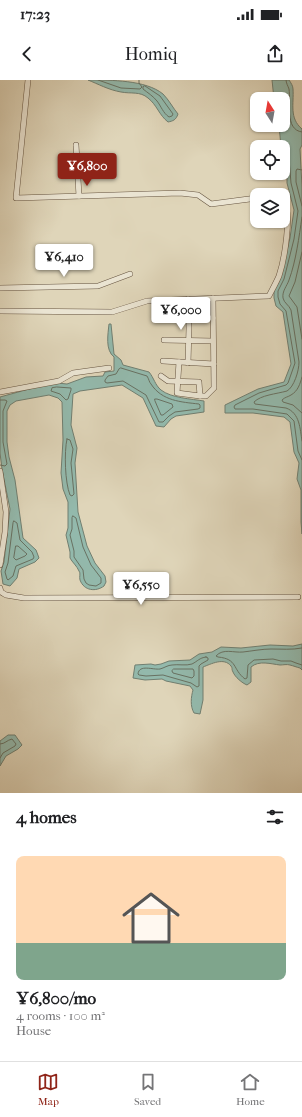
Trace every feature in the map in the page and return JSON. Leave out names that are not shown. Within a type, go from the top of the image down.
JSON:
[{"type":"street","points":[[28,80],[16,198],[180,192],[198,195],[211,204],[250,199]]},
{"type":"street","points":[[76,145],[79,196]]},
{"type":"street","points":[[0,311],[112,312],[147,301],[269,296],[278,277],[287,240],[287,228]]},
{"type":"street","points":[[0,288],[98,286],[130,274]]},
{"type":"street","points":[[179,362],[177,393],[206,396],[214,388],[213,298]]},
{"type":"street","points":[[188,299],[188,363]]},
{"type":"street","points":[[163,318],[213,318]]},
{"type":"street","points":[[164,340],[213,341]]},
{"type":"street","points":[[162,361],[214,364]]},
{"type":"street","points":[[0,392],[59,381],[73,373],[109,368]]},
{"type":"street","points":[[161,376],[168,381],[199,382],[200,396]]},
{"type":"street","points":[[0,471],[6,512],[5,532],[0,565]]},
{"type":"street","points":[[0,588],[1,592],[6,595],[24,598],[298,597]]},
{"type":"water","points":[[88,80],[138,83],[156,89],[163,94],[178,114],[174,120],[168,122],[154,104],[145,96],[117,91]]},
{"type":"water","points":[[272,80],[289,80],[293,88],[293,110],[295,120],[302,129],[302,145],[300,149],[302,187],[302,534],[301,490],[297,479],[299,463],[294,452],[290,422],[284,417],[253,413],[225,413],[225,405],[258,389],[284,382],[291,364],[283,312],[276,306],[274,298],[274,290],[280,278],[290,238],[294,210],[290,188],[288,188],[287,183],[287,180],[290,180],[290,140],[280,140],[280,132],[290,132],[290,92],[273,92]]},
{"type":"water","points":[[109,324],[111,324],[114,354],[121,360],[123,365],[149,372],[157,386],[165,393],[182,398],[204,401],[204,412],[176,416],[164,427],[156,426],[143,398],[122,385],[80,391],[73,394],[71,425],[77,448],[75,463],[78,512],[87,546],[95,563],[105,576],[106,582],[101,588],[94,590],[87,588],[82,584],[80,572],[70,558],[66,535],[68,528],[68,502],[63,489],[61,473],[63,440],[62,402],[58,398],[49,395],[16,401],[10,405],[7,411],[7,442],[15,480],[23,538],[36,550],[39,558],[35,562],[19,569],[17,578],[10,586],[3,584],[1,571],[4,562],[10,509],[0,453],[0,397],[40,386],[57,383],[67,384],[86,377],[103,376],[105,372],[114,371],[114,357],[108,346]]},
{"type":"water","points":[[302,644],[302,670],[289,665],[265,663],[254,665],[251,667],[251,682],[247,685],[237,678],[228,663],[217,662],[203,667],[203,700],[200,714],[194,713],[191,702],[193,690],[190,686],[162,679],[145,680],[133,678],[135,665],[155,665],[169,661],[190,660],[199,654],[212,652],[221,647],[241,648],[270,645],[293,646]]},
{"type":"water","points":[[8,735],[15,735],[22,745],[6,756],[0,766],[0,741]]}]
